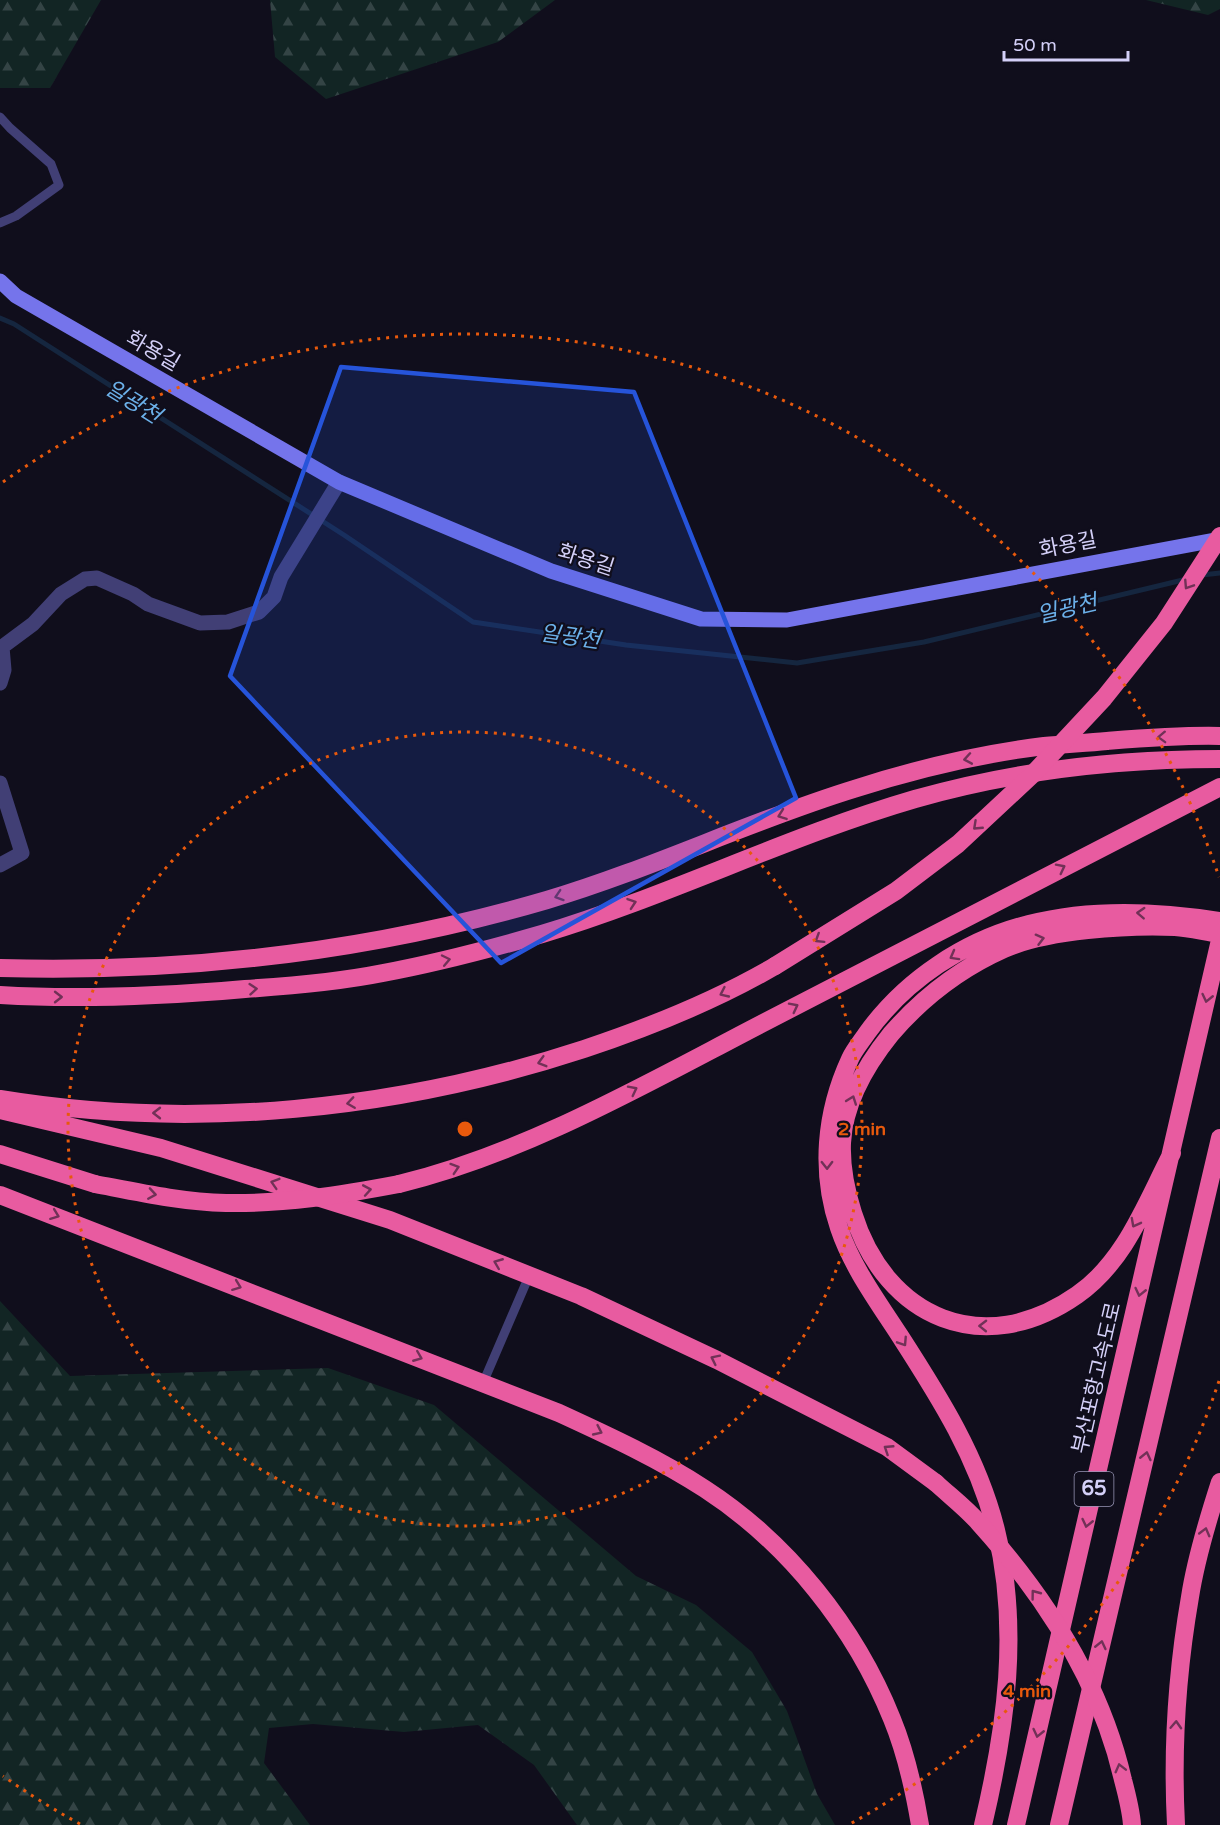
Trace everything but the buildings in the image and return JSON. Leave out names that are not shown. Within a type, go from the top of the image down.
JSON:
[{"type":"highway","points":[[0,1099],[130,1112],[228,1113],[311,1108],[410,1094],[477,1081],[550,1060],[626,1035],[722,994],[775,966],[897,891],[958,844],[1032,775],[1104,698],[1164,623],[1220,537]]},
{"type":"highway","points":[[0,968],[57,970],[168,966],[254,959],[338,948],[485,916],[548,899],[642,868],[853,789],[941,764],[1043,747],[1156,736],[1220,736]]},
{"type":"highway","points":[[0,995],[105,997],[184,995],[381,974],[467,955],[545,933],[667,891],[858,818],[916,799],[974,785],[1116,762],[1220,759]]},
{"type":"highway","points":[[0,1154],[94,1184],[175,1198],[224,1203],[314,1198],[399,1184],[434,1175],[485,1158],[569,1121],[687,1063],[1220,787]]},
{"type":"highway","points":[[983,1825],[1001,1738],[1008,1679],[1010,1632],[1008,1595],[996,1532],[983,1485],[964,1442],[942,1402],[852,1259],[840,1232],[826,1170],[828,1135],[836,1097],[851,1057],[882,1012],[932,968],[999,934],[1030,924],[1068,917],[1135,912],[1220,921]]},
{"type":"highway","points":[[1172,1153],[1120,1251],[1101,1274],[1079,1294],[1051,1312],[1026,1321],[1003,1326],[980,1327],[960,1324],[923,1309],[903,1295],[885,1276],[870,1255],[857,1227],[843,1171],[842,1142],[847,1113],[858,1082],[878,1050],[913,1008],[956,974],[1006,948],[1055,934],[1104,929],[1176,927],[1220,934]]},
{"type":"highway","name":"부산포항고속도로","points":[[1016,1825],[1220,940]]},
{"type":"highway","points":[[0,1110],[161,1148],[390,1220],[529,1275],[612,1311],[804,1403],[887,1447],[936,1483],[979,1522],[1045,1607],[1072,1650],[1099,1703],[1119,1763],[1132,1825]]},
{"type":"highway","name":"65","points":[[1059,1825],[1220,1138]]},
{"type":"highway","points":[[0,1195],[560,1413],[648,1455],[706,1489],[750,1522],[789,1559],[821,1597],[846,1633],[876,1683],[892,1720],[914,1792],[920,1825]]},
{"type":"highway","points":[[1176,1825],[1173,1778],[1177,1702],[1190,1596],[1205,1530],[1220,1482]]},
{"type":"main road","name":"화용길","points":[[0,280],[16,296],[339,482],[551,571],[701,619],[787,620],[1220,537]]},
{"type":"street","points":[[0,683],[4,670],[1,647],[33,624],[61,594],[85,579],[96,578],[133,594],[148,604],[200,623],[228,622],[259,612],[273,597],[281,577],[339,482]]},
{"type":"street","points":[[0,783],[22,854],[0,865]]},
{"type":"lane","points":[[0,117],[51,164],[59,185],[16,216],[0,223]]},
{"type":"lane","points":[[483,1383],[529,1275]]},
{"type":"highlighted area","points":[[341,367],[634,392],[796,798],[501,963],[230,676]]},
{"type":"green space","points":[[0,0],[101,0],[50,88],[0,88]]},
{"type":"green space","points":[[270,0],[555,0],[498,42],[326,99],[275,57]]},
{"type":"green space","points":[[1146,0],[1220,0],[1220,9],[1208,15]]},
{"type":"green space","points":[[0,1301],[70,1376],[328,1368],[434,1405],[636,1576],[696,1605],[752,1652],[787,1711],[817,1794],[835,1825],[577,1825],[534,1765],[478,1725],[404,1732],[313,1724],[269,1728],[264,1763],[310,1825],[0,1825]]},
{"type":"waterway","name":"일광천","points":[[0,318],[14,324],[344,535],[473,622],[626,645],[797,663],[924,642],[1187,579]]},
{"type":"waterway","name":"일광천","points":[[1202,575],[1220,573]]}]
